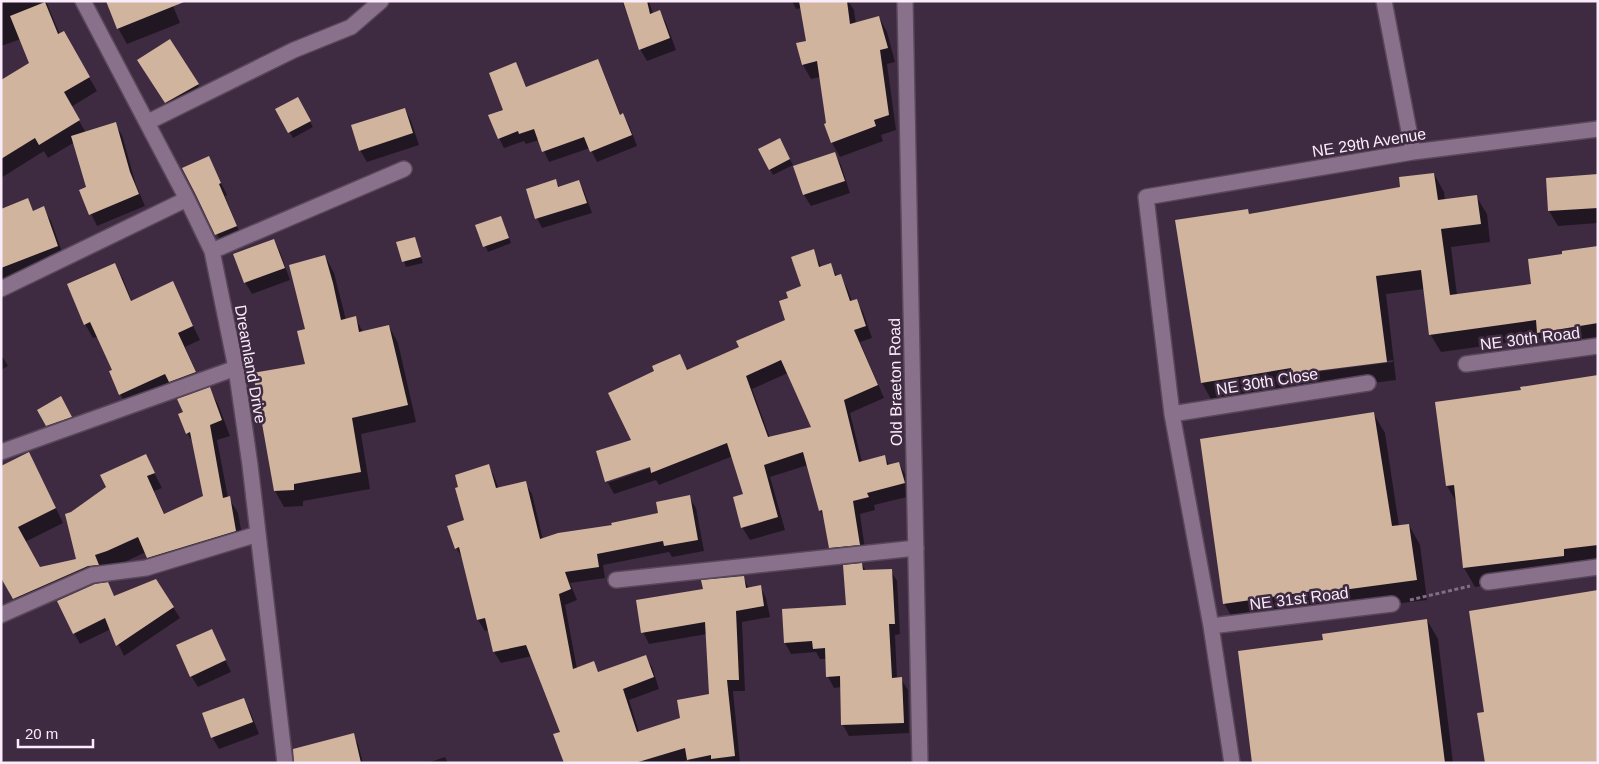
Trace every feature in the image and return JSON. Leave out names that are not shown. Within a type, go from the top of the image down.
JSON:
[{"type":"street","name":"Dreamland Drive","points":[[83,1],[148,122],[212,251],[236,368],[250,465],[285,763]]},
{"type":"street","points":[[148,122],[294,50],[351,27],[381,1]]},
{"type":"street","name":"Old Braeton Road","points":[[905,1],[920,763]]},
{"type":"street","points":[[1384,1],[1413,152]]},
{"type":"street","name":"NE 29th Avenue","points":[[1172,414],[1146,197],[1413,152],[1598,129]]},
{"type":"street","points":[[212,251],[404,169]]},
{"type":"street","points":[[1,288],[187,199]]},
{"type":"street","name":"NE 30th Road","points":[[1466,364],[1598,346]]},
{"type":"street","points":[[1,452],[236,368]]},
{"type":"street","name":"NE 30th Close","points":[[1172,414],[1368,383]]},
{"type":"street","points":[[1172,414],[1210,626],[1232,763]]},
{"type":"street","points":[[1,615],[92,575],[146,568],[258,534]]},
{"type":"street","points":[[616,580],[916,548]]},
{"type":"street","points":[[1488,582],[1598,567]]},
{"type":"street","name":"NE 31st Road","points":[[1210,626],[1392,604]]},
{"type":"path","points":[[1392,604],[1488,582]]},
{"type":"building","points":[[106,1],[184,1],[184,2],[117,29]]},
{"type":"building","points":[[623,1],[647,1],[650,14],[660,10],[670,38],[639,50]]},
{"type":"building","points":[[799,1],[847,1],[850,24],[879,16],[888,48],[880,50],[889,115],[874,120],[876,126],[831,143],[824,124],[826,123],[817,61],[802,65],[796,43],[806,41]]},
{"type":"building","points":[[45,2],[58,34],[64,31],[90,77],[64,92],[80,120],[39,145],[35,138],[1,159],[1,80],[29,63],[10,16]]},
{"type":"building","points":[[170,39],[199,84],[165,103],[137,60]]},
{"type":"building","points":[[598,59],[620,115],[623,113],[632,135],[590,152],[584,137],[542,152],[534,129],[519,134],[518,131],[498,139],[488,115],[503,110],[489,73],[516,62],[526,87]]},
{"type":"building","points":[[298,97],[311,121],[288,133],[275,109]]},
{"type":"building","points":[[405,108],[413,133],[359,151],[351,125]]},
{"type":"building","points":[[116,122],[130,172],[139,194],[89,215],[79,190],[86,187],[71,136]]},
{"type":"building","points":[[780,138],[790,159],[769,170],[758,149]]},
{"type":"building","points":[[835,152],[845,181],[803,195],[793,166]]},
{"type":"building","points":[[209,156],[237,226],[215,235],[182,168]]},
{"type":"building","points":[[1434,173],[1438,200],[1477,195],[1481,224],[1441,229],[1450,295],[1531,284],[1528,259],[1562,254],[1562,251],[1598,246],[1598,323],[1537,333],[1536,320],[1429,335],[1421,270],[1376,276],[1387,362],[1292,374],[1291,368],[1201,383],[1175,220],[1248,209],[1249,214],[1400,187],[1399,177]]},
{"type":"building","points":[[1598,174],[1598,208],[1548,211],[1546,178]]},
{"type":"building","points":[[556,179],[558,187],[579,180],[587,203],[535,219],[526,189]]},
{"type":"building","points":[[28,198],[33,211],[44,206],[58,246],[1,268],[1,209]]},
{"type":"building","points":[[501,216],[509,238],[483,247],[475,225]]},
{"type":"building","points":[[415,237],[421,257],[402,262],[396,242]]},
{"type":"building","points":[[274,239],[285,268],[244,283],[233,254]]},
{"type":"building","points":[[814,249],[819,267],[831,263],[835,276],[841,274],[850,301],[857,299],[866,326],[854,330],[878,385],[844,400],[859,462],[885,455],[887,465],[899,462],[905,483],[867,493],[869,497],[853,501],[860,545],[829,548],[822,510],[819,511],[803,452],[764,465],[778,517],[741,528],[733,497],[743,494],[727,443],[651,473],[650,467],[605,482],[596,451],[631,440],[608,393],[654,371],[652,366],[680,354],[687,370],[739,347],[736,341],[785,320],[779,301],[788,298],[786,292],[801,286],[791,257]],"holes":[[[781,360],[811,427],[768,437],[746,376]]]},
{"type":"building","points":[[325,255],[341,320],[356,316],[359,332],[389,325],[408,405],[352,418],[361,472],[294,484],[294,490],[274,491],[253,373],[305,364],[297,331],[305,329],[289,265]]},
{"type":"building","points":[[115,263],[131,301],[173,281],[193,326],[178,333],[196,372],[169,382],[165,374],[119,395],[109,371],[112,370],[90,322],[84,325],[67,284]]},
{"type":"building","points":[[1598,375],[1598,545],[1564,549],[1564,556],[1463,568],[1454,485],[1446,486],[1435,402],[1521,390],[1520,387]]},
{"type":"building","points":[[210,387],[222,420],[210,425],[223,498],[230,496],[236,531],[147,558],[138,537],[95,555],[99,565],[88,566],[13,599],[1,578],[1,466],[29,452],[56,508],[18,527],[40,567],[76,559],[65,514],[71,512],[106,487],[100,475],[146,454],[155,473],[147,476],[164,514],[203,496],[190,432],[186,434],[178,414],[183,412],[177,399]]},
{"type":"building","points":[[61,396],[72,417],[46,426],[37,410]]},
{"type":"building","points":[[1374,412],[1392,526],[1409,524],[1417,580],[1313,594],[1313,591],[1223,604],[1200,439]]},
{"type":"building","points":[[489,464],[496,488],[526,481],[540,539],[558,533],[612,525],[611,523],[658,513],[656,502],[690,495],[698,540],[664,546],[663,541],[597,554],[599,567],[565,572],[571,589],[559,594],[573,669],[594,661],[598,672],[646,655],[654,677],[623,689],[637,732],[680,718],[677,700],[709,694],[705,622],[641,633],[636,600],[703,589],[701,580],[744,576],[746,588],[761,585],[764,606],[736,611],[739,680],[727,680],[735,756],[711,759],[711,755],[687,760],[685,748],[635,763],[564,763],[553,734],[560,732],[526,645],[493,652],[485,618],[477,620],[459,547],[455,549],[447,526],[464,520],[455,488],[458,487],[455,475]]},
{"type":"building","points":[[862,563],[863,570],[892,569],[895,624],[889,624],[892,678],[902,677],[904,723],[841,725],[840,676],[826,677],[825,648],[813,649],[812,641],[784,643],[782,609],[846,605],[843,565]]},
{"type":"building","points":[[156,579],[174,607],[116,646],[105,618],[73,634],[57,601],[95,584],[108,582],[114,596]]},
{"type":"building","points":[[1598,590],[1598,763],[1485,763],[1477,713],[1484,712],[1469,611]]},
{"type":"building","points":[[1427,619],[1445,763],[1252,763],[1238,651],[1323,640],[1322,634]]},
{"type":"building","points":[[212,629],[226,660],[190,677],[176,645]]},
{"type":"building","points":[[244,698],[253,722],[211,738],[202,713]]},
{"type":"building","points":[[354,733],[361,763],[294,763],[293,749]]}]
